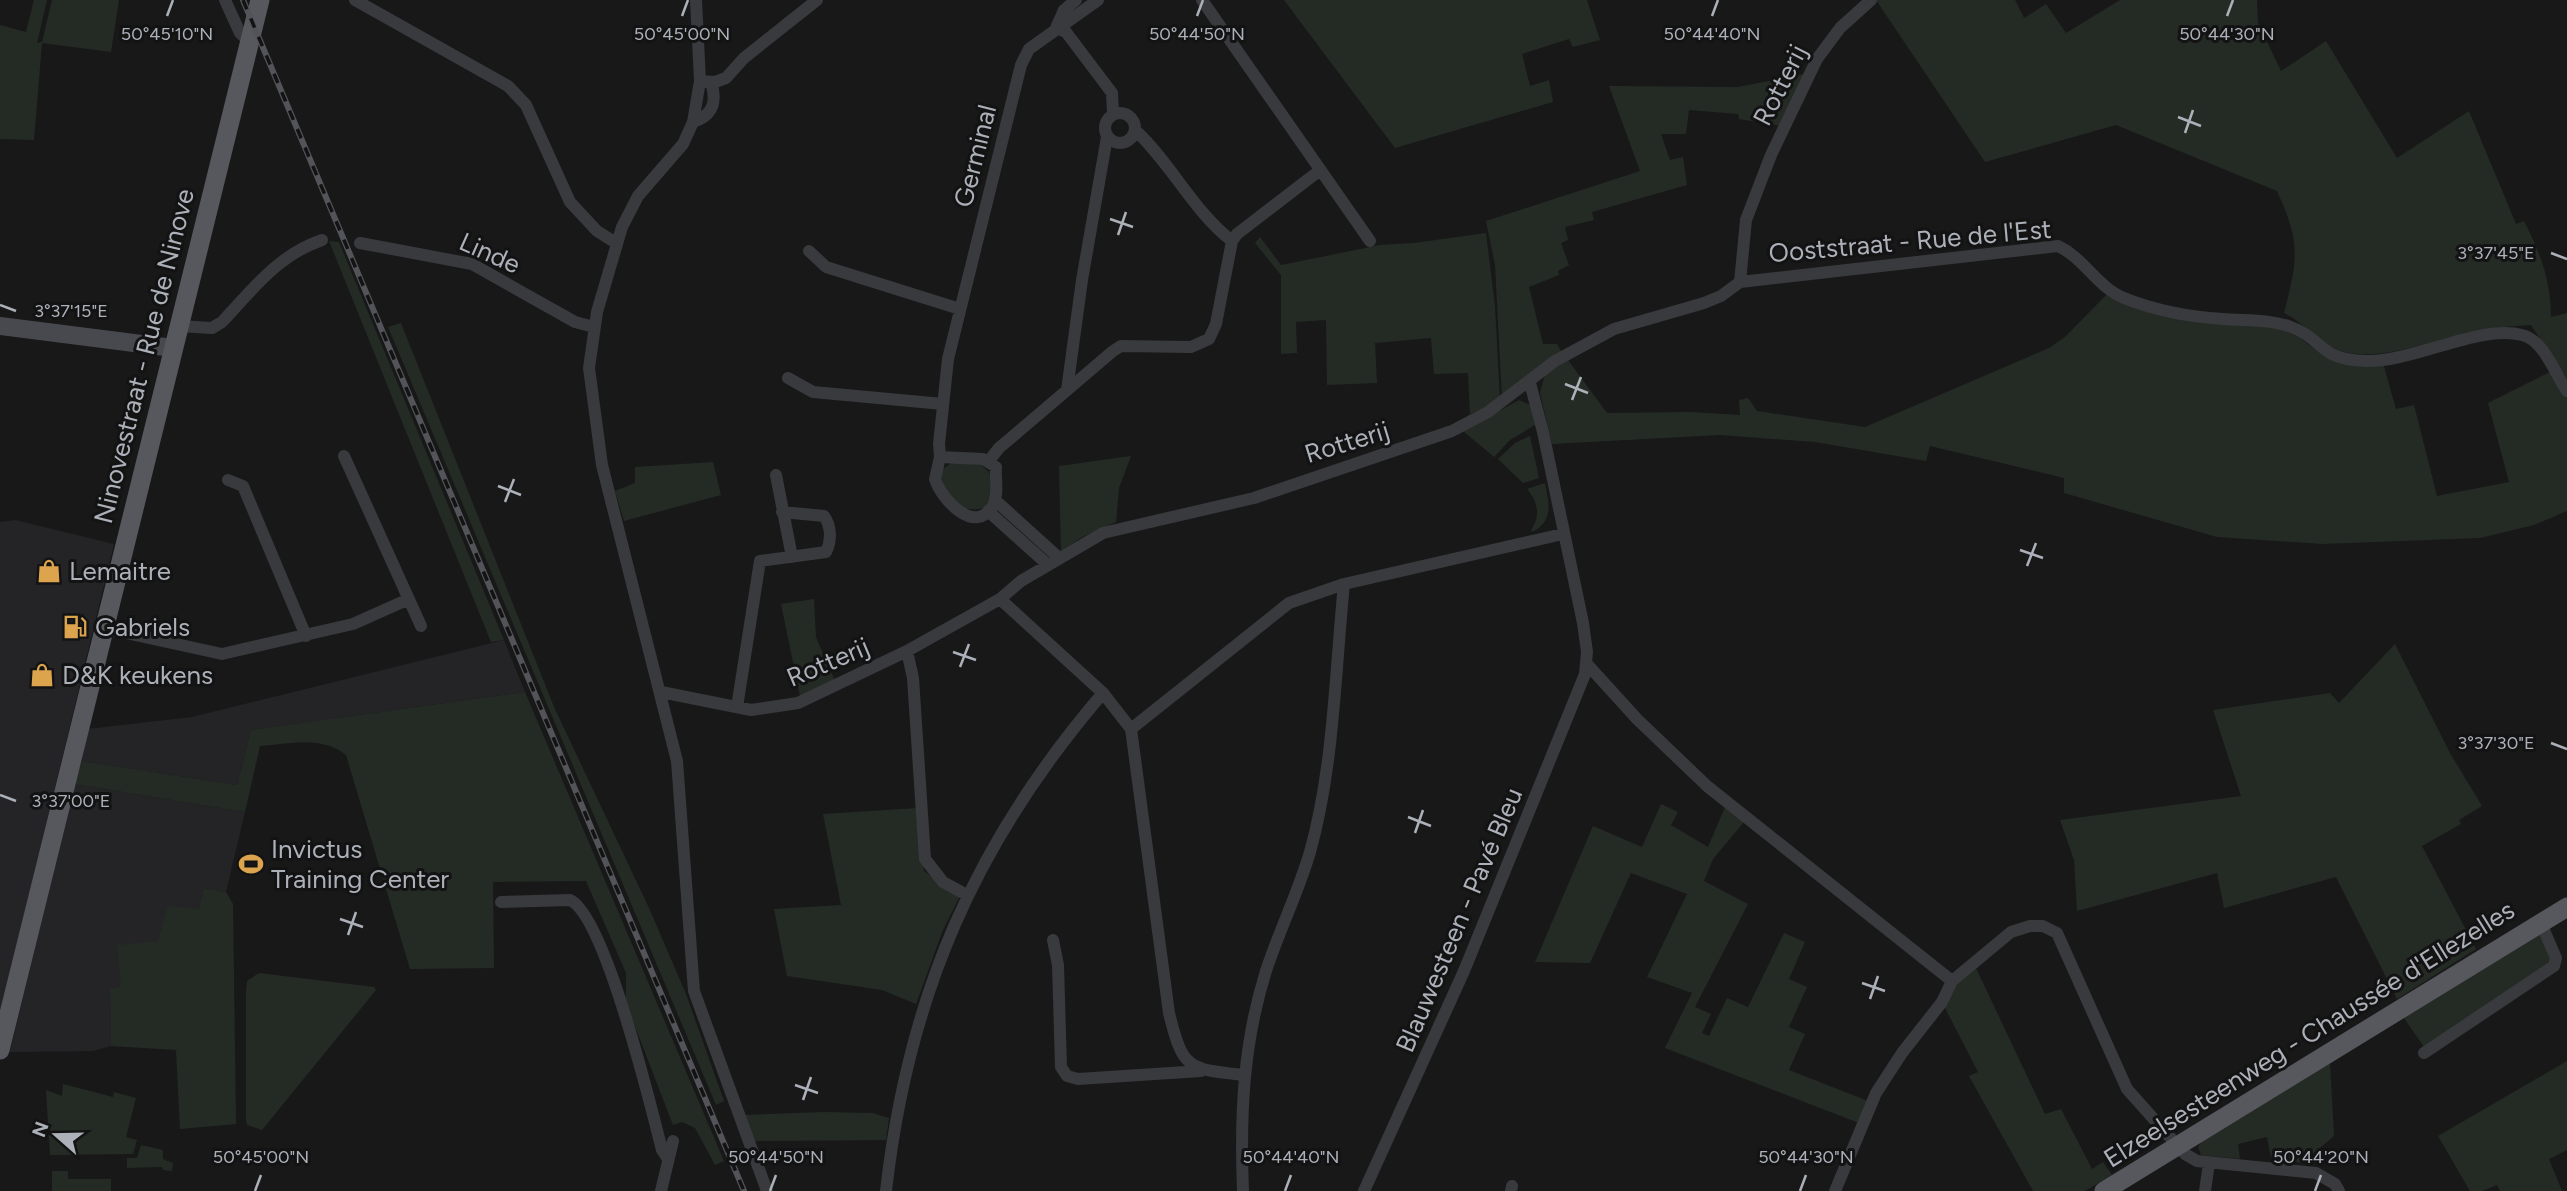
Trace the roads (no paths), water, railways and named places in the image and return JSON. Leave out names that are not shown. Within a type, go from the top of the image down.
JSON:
[{"type":"main road","name":"Ninovestraat - Rue de Ninove","points":[[0,1050],[260,0]]},
{"type":"main road","points":[[0,326],[173,348]]},
{"type":"main road","name":"Elzeelsesteenweg - Chaussée d'Ellezelles","points":[[2104,1191],[2567,907]]},
{"type":"street","points":[[225,0],[240,33],[250,41]]},
{"type":"street","points":[[355,0],[508,86],[526,105],[570,202],[597,231],[616,243]]},
{"type":"street","points":[[695,0],[706,82],[715,94],[714,105],[702,119],[693,122],[682,144],[638,196],[616,243],[594,327],[589,368],[599,451],[680,777],[694,991],[767,1191]]},
{"type":"street","points":[[706,82],[726,78],[744,58],[817,0]]},
{"type":"street","name":"Germinal","points":[[1056,28],[1064,10],[1076,0]]},
{"type":"street","name":"Germinal","points":[[992,505],[975,516],[960,513],[952,507],[935,479],[940,457],[948,359],[1021,65],[1029,49],[1098,0]]},
{"type":"street","points":[[1202,0],[1370,241]]},
{"type":"street","name":"Rotterij","points":[[661,692],[762,710],[798,703],[907,651],[1000,599],[1053,561],[1117,529],[1254,498],[1295,482],[1420,443],[1488,412],[1530,383],[1555,361],[1614,329],[1721,296],[1740,282],[1746,220],[1776,143],[1817,59],[1840,28],[1871,0]]},
{"type":"street","points":[[1056,28],[1066,32],[1112,93],[1113,114],[1104,126],[1107,137],[1082,280],[1067,390]]},
{"type":"street","points":[[1113,114],[1128,114],[1135,130],[1152,146],[1213,226],[1232,241]]},
{"type":"street","points":[[1107,137],[1124,143],[1135,130]]},
{"type":"street","points":[[988,462],[999,448],[1121,346],[1191,347],[1204,343],[1216,324],[1232,241],[1237,234],[1319,171]]},
{"type":"street","points":[[178,326],[212,328],[222,322],[272,268],[298,248],[322,240]]},
{"type":"street","name":"Linde","points":[[360,243],[472,264],[575,322],[594,327]]},
{"type":"street","name":"Ooststraat - Rue de l'Est","points":[[1740,282],[2058,246],[2069,251],[2100,281],[2122,297],[2189,315],[2290,326],[2323,352],[2338,358],[2383,360],[2487,335],[2519,334],[2534,340],[2567,391]]},
{"type":"street","points":[[808,251],[825,267],[960,310]]},
{"type":"street","points":[[788,378],[813,392],[943,404]]},
{"type":"street","points":[[1530,383],[1543,432],[1583,623],[1587,664],[1637,719],[1707,786],[1952,981]]},
{"type":"street","points":[[344,456],[421,626]]},
{"type":"street","points":[[940,457],[988,462],[996,467],[992,505],[1053,561]]},
{"type":"street","points":[[776,475],[792,556]]},
{"type":"street","points":[[228,480],[243,486],[306,636]]},
{"type":"street","points":[[737,707],[760,561],[826,552],[829,545],[828,521],[818,513],[782,512]]},
{"type":"street","points":[[1131,729],[1289,603],[1344,584],[1563,534]]},
{"type":"street","points":[[1243,1191],[1240,1117],[1252,1025],[1266,971],[1310,853],[1325,782],[1344,584]]},
{"type":"street","points":[[103,628],[222,654],[353,624],[409,599]]},
{"type":"street","points":[[1000,599],[1103,694],[1131,729],[1169,1013],[1179,1053],[1189,1064],[1202,1071]]},
{"type":"street","points":[[907,651],[913,678],[925,859],[943,882],[967,895]]},
{"type":"street","name":"Blauwesteen - Pavé Bleu","points":[[1364,1191],[1464,971],[1573,709],[1587,664]]},
{"type":"street","points":[[886,1191],[905,1066],[942,953],[967,895],[1013,811],[1041,770],[1103,694]]},
{"type":"street","points":[[501,902],[570,900],[586,913],[620,1002],[662,1150],[668,1159]]},
{"type":"street","name":"Elzeelsesteenweg - Chaussée d'Ellezelles","points":[[2424,1053],[2554,965],[2556,958],[2541,923]]},
{"type":"street","points":[[1835,1191],[1876,1093],[1941,1002],[1952,981],[2011,932],[2030,926],[2043,926],[2057,933],[2127,1089],[2177,1146],[2197,1161],[2316,1173],[2327,1178],[2339,1191]]},
{"type":"street","points":[[1053,940],[1058,965],[1061,1067],[1067,1076],[1078,1079],[1202,1071],[1244,1075]]},
{"type":"street","points":[[661,1191],[673,1142]]},
{"type":"street","points":[[2205,1191],[2209,1163]]},
{"type":"railway","points":[[243,0],[744,1191]]},
{"type":"place","name":"Lemaitre","points":[[49,571]]},
{"type":"place","name":"Gabriels","points":[[75,627]]},
{"type":"place","name":"D&K keukens","points":[[42,675]]},
{"type":"place","name":"Invictus Training Center","points":[[251,864]]}]
